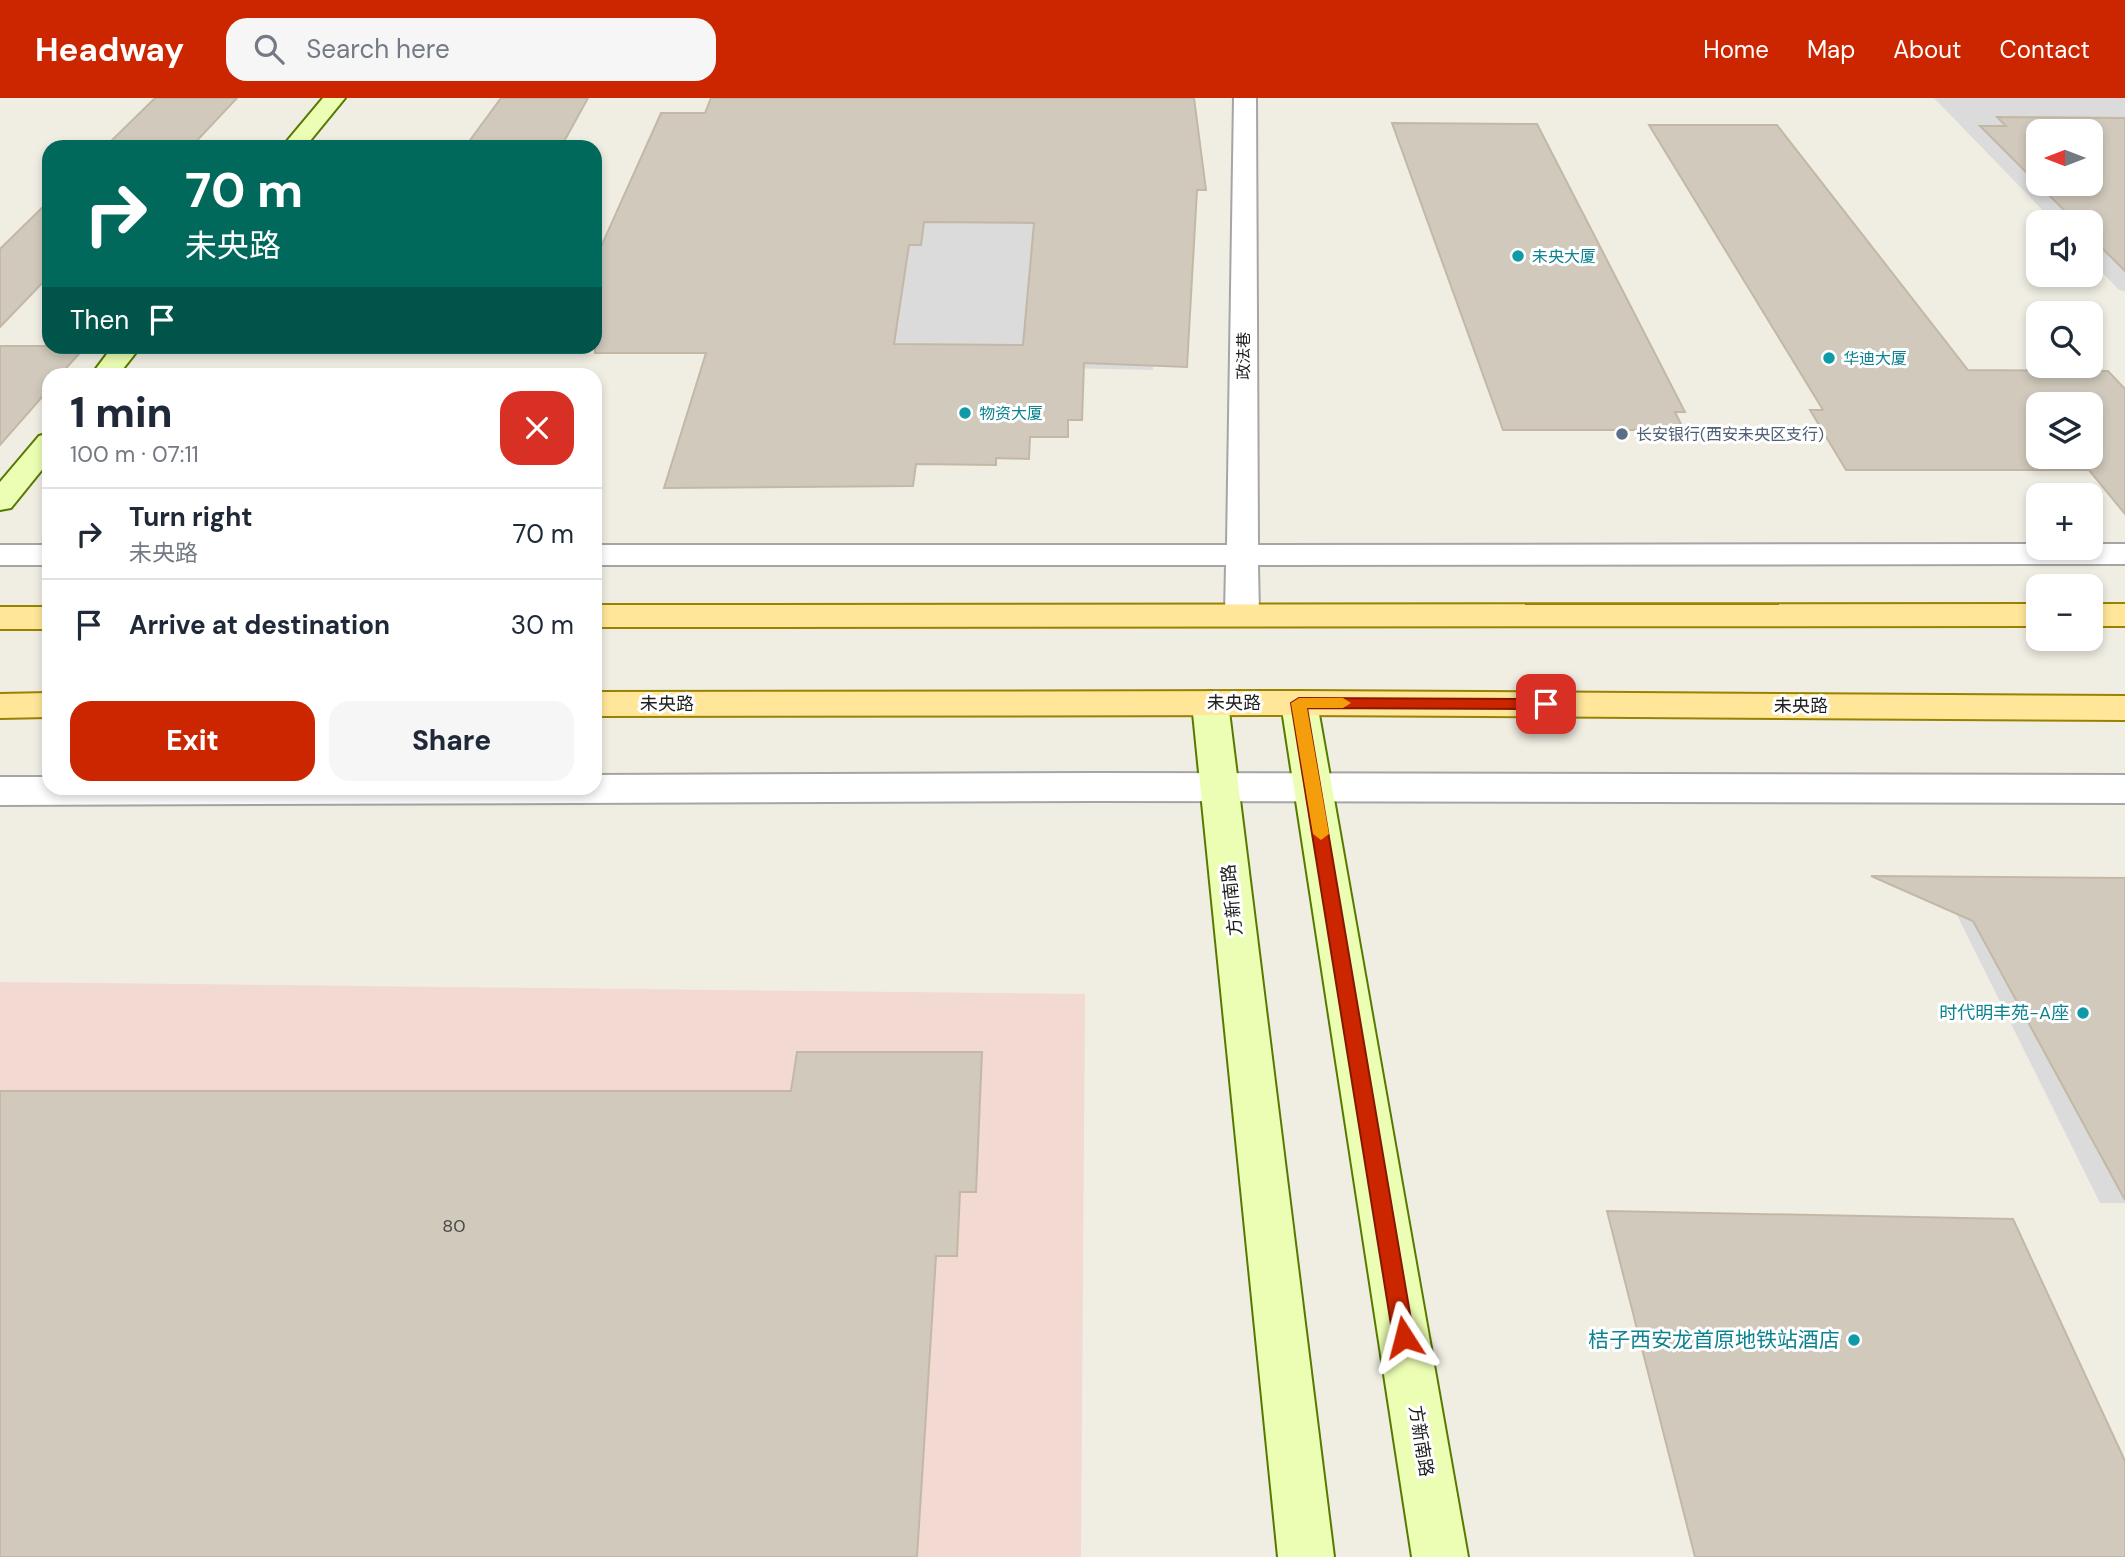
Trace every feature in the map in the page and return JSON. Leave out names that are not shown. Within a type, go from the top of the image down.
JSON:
[{"type":"main road","points":[[299,140],[334,98]]},
{"type":"main road","points":[[110,368],[121,354]]},
{"type":"main road","points":[[0,501],[42,450]]},
{"type":"main road","points":[[602,616],[2026,615]]},
{"type":"main road","points":[[2103,615],[2125,615]]},
{"type":"main road","points":[[0,618],[42,618]]},
{"type":"main road","name":"方新南路","points":[[1210,703],[1306,1557]]},
{"type":"main road","name":"未央路","points":[[602,704],[1299,703],[2125,708]]},
{"type":"main road","name":"方新南路","points":[[1299,703],[1440,1557]]},
{"type":"main road","points":[[0,705],[42,705]]},
{"type":"street","name":"政法巷","points":[[1242,614],[1245,98]]},
{"type":"street","points":[[602,555],[2125,554]]},
{"type":"street","points":[[0,555],[42,555]]},
{"type":"street","points":[[602,789],[2125,789]]},
{"type":"street","points":[[0,791],[42,791]]},
{"type":"shaded area","points":[[1934,98],[2125,98],[2125,291],[2119,290],[2103,273],[2103,210],[2042,210],[2029,196],[2104,196],[2104,119],[2026,119],[2026,193]]},
{"type":"shaded area","points":[[1156,206],[1153,370],[782,362],[817,209]]},
{"type":"shaded area","name":"时代明丰苑-A座","points":[[2125,897],[2125,1203],[2100,1203],[1949,899]]},
{"type":"shaded area","points":[[0,982],[1085,994],[1081,1557],[0,1557]]},
{"type":"building","points":[[155,98],[237,98],[198,140],[112,140]]},
{"type":"building","points":[[501,98],[588,98],[565,140],[470,140]]},
{"type":"building","points":[[711,98],[1194,98],[1206,190],[1197,190],[1187,367],[1084,363],[1082,420],[1068,420],[1068,437],[1030,437],[1029,459],[996,458],[996,465],[916,464],[913,486],[664,488],[706,353],[602,353],[602,244],[661,113],[705,113]],"holes":[[[924,222],[1034,223],[1023,345],[894,344],[909,245],[921,245]]]},
{"type":"building","points":[[1997,117],[2125,118],[2125,271],[2103,249],[2103,210],[2064,210],[2050,196],[2104,196],[2104,119],[2026,119],[2026,172],[1980,126],[2006,126]]},
{"type":"building","name":"未央大厦","points":[[1392,123],[1537,124],[1685,412],[1675,412],[1684,430],[1503,430]]},
{"type":"building","name":"华迪大厦","points":[[1649,125],[1777,125],[1968,370],[2026,370],[2026,378],[2103,378],[2103,371],[2108,371],[2125,389],[2125,514],[2103,487],[2103,483],[2100,483],[2089,470],[1846,470],[1810,410],[1823,410]]},
{"type":"building","points":[[42,208],[42,283],[0,327],[0,249]]},
{"type":"building","points":[[0,346],[42,346],[42,354],[79,354],[66,368],[42,368],[42,397],[0,445]]},
{"type":"building","name":"时代明丰苑-A座","points":[[1871,876],[2125,878],[2125,1200],[1973,921]]},
{"type":"building","points":[[797,1052],[982,1052],[976,1192],[960,1192],[957,1256],[936,1256],[917,1557],[0,1557],[0,1091],[791,1091]]},
{"type":"building","name":"桔子西安龙首原地铁站酒店","points":[[1607,1211],[2013,1219],[2125,1461],[2125,1557],[1695,1557]]},
{"type":"slow traffic","points":[[1321,834],[1299,703],[1343,703]]},
{"type":"place","name":"未央大厦","points":[[1518,256]]},
{"type":"place","name":"华迪大厦","points":[[1829,358]]},
{"type":"place","name":"物资大厦","points":[[965,413]]},
{"type":"place","name":"长安银行(西安未央区支行)","points":[[1622,434]]},
{"type":"place","name":"时代明丰苑-A座","points":[[2083,1013]]},
{"type":"place","name":"桔子西安龙首原地铁站酒店","points":[[1854,1340]]},
{"type":"route","points":[[1404,1337],[1299,703],[1546,704]]}]
